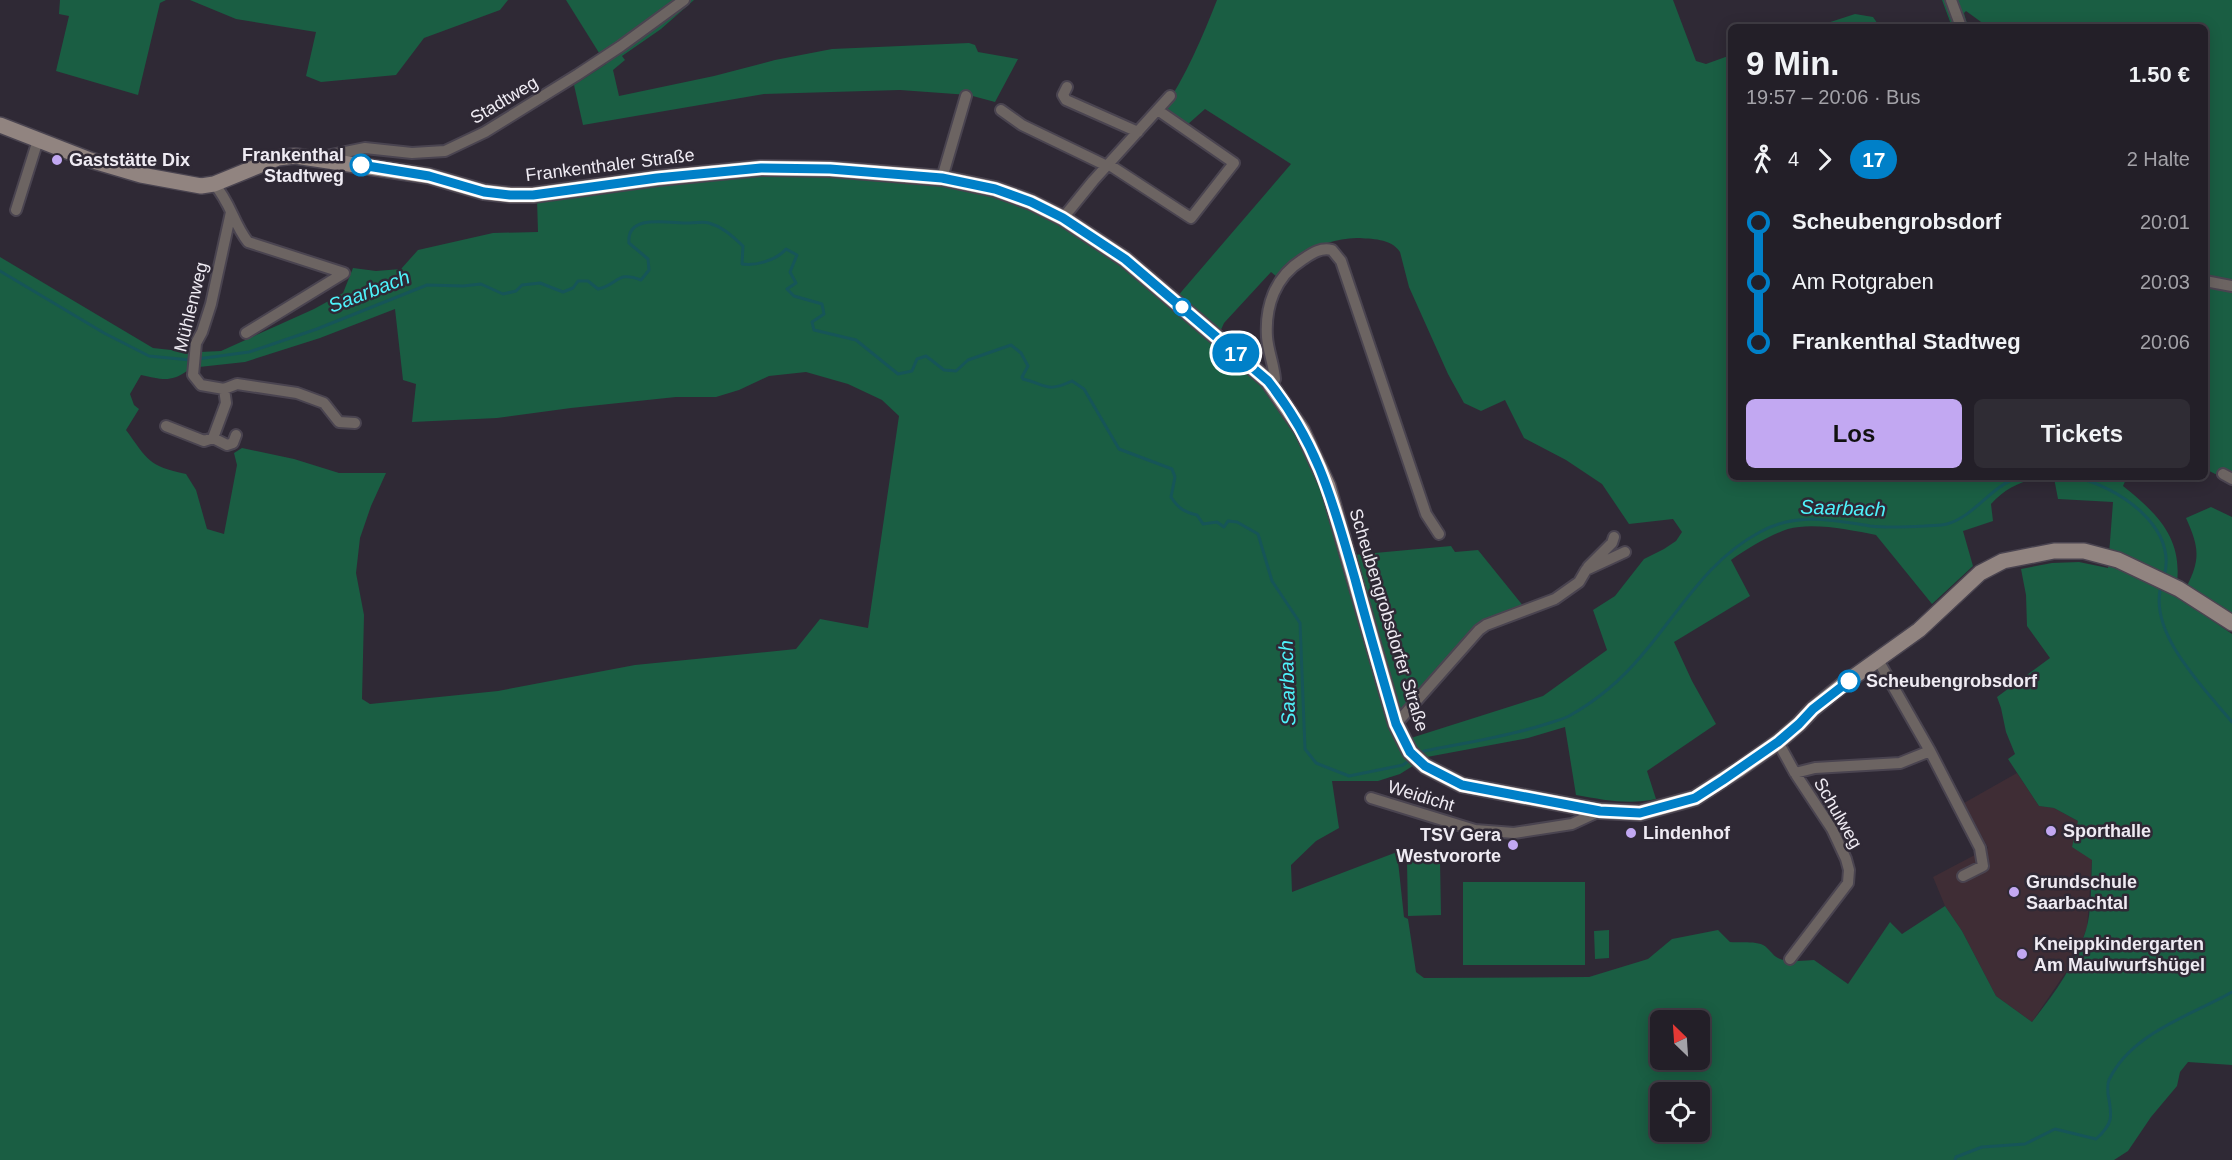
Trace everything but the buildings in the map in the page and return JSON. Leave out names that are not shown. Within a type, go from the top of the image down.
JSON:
[{"type":"main road","name":"Frankenthaler Straße","points":[[0,125],[90,160],[141,175],[201,186],[214,184],[278,158],[295,156],[429,176],[484,192],[510,195],[533,195],[657,178],[761,168],[830,169],[942,178]]},
{"type":"main road","name":"Scheubengrobsdorfer Straße","points":[[942,178],[995,189],[1031,202],[1063,218],[1125,259],[1218,337],[1271,386],[1302,430],[1328,486],[1396,724],[1410,752],[1425,766],[1462,785],[1600,811],[1640,813],[1695,798],[1778,742],[1813,709],[1919,630],[1980,573],[2003,561],[2054,551],[2084,551],[2118,560],[2179,589],[2232,623]]},
{"type":"street","name":"Stadtweg","points":[[318,158],[365,148],[412,153],[446,151],[486,132],[578,75],[684,0]]},
{"type":"street","points":[[1951,0],[1960,24]]},
{"type":"street","points":[[1067,87],[1063,95],[1066,100],[1138,132]]},
{"type":"street","points":[[942,178],[966,96]]},
{"type":"street","points":[[1063,218],[1107,165],[1159,111],[1170,96]]},
{"type":"street","points":[[1001,110],[1022,125],[1107,165],[1191,218],[1234,163],[1159,111]]},
{"type":"street","points":[[16,210],[38,140]]},
{"type":"street","points":[[214,184],[227,201],[248,242],[344,273],[246,333]]},
{"type":"street","name":"Mühlenweg","points":[[231,212],[211,304],[196,343],[193,375],[201,385],[224,389],[237,384],[297,393],[324,403],[339,422],[355,423]]},
{"type":"street","points":[[1271,386],[1275,379],[1267,338],[1267,325],[1273,289],[1295,264],[1319,250],[1332,250],[1341,261],[1426,514],[1439,534]]},
{"type":"street","points":[[2208,282],[2232,286]]},
{"type":"street","points":[[213,438],[226,403],[224,389]]},
{"type":"street","points":[[166,426],[204,441],[213,438],[230,445],[236,435]]},
{"type":"street","points":[[1396,724],[1479,630],[1486,625],[1556,599],[1579,582],[1589,564],[1612,543],[1614,537]]},
{"type":"street","points":[[1586,570],[1625,552]]},
{"type":"street","points":[[1878,660],[1930,751],[1980,848],[1983,866],[1963,876]]},
{"type":"street","name":"Schulweg","points":[[1778,742],[1795,773],[1832,829],[1849,870],[1848,883],[1790,959]]},
{"type":"street","points":[[1795,773],[1835,766],[1900,763],[1930,751]]},
{"type":"street","name":"Weidicht","points":[[1371,798],[1475,830],[1503,833],[1572,824],[1600,811]]},
{"type":"shaded area","name":"Grundschule Saarbachtal","points":[[2017,773],[2039,806],[2054,808],[2078,821],[2092,860],[2087,928],[2072,963],[2032,1022],[1996,996],[1962,931],[1945,906],[1933,877],[1988,848],[1964,803]]},
{"type":"green space","points":[[60,0],[166,0],[160,3],[138,95],[56,71],[69,16],[59,14]]},
{"type":"green space","points":[[190,0],[508,0],[500,10],[424,38],[396,75],[321,82],[306,76],[316,32],[236,19]]},
{"type":"green space","points":[[566,0],[694,0],[661,29],[622,56],[625,60],[613,70],[619,96],[832,49],[969,43],[975,45],[978,52],[1018,59],[995,102],[969,95],[900,90],[764,94],[583,125],[574,85],[606,64]]},
{"type":"green space","points":[[1217,0],[1673,0],[1696,61],[1706,64],[1728,56],[1728,480],[2028,480],[2001,494],[1991,504],[1993,521],[1963,531],[1973,566],[1932,604],[1876,535],[1832,528],[1798,527],[1766,539],[1731,560],[1750,596],[1674,642],[1716,724],[1647,771],[1656,799],[1626,802],[1576,795],[1565,727],[1528,738],[1427,757],[1400,774],[1378,781],[1332,781],[1339,828],[1316,841],[1291,865],[1292,892],[1397,852],[1404,917],[1408,919],[1416,972],[1424,978],[1589,977],[1648,959],[1672,939],[1718,930],[1730,942],[1760,944],[1781,959],[1814,960],[1848,984],[1890,922],[1902,934],[1945,906],[1962,931],[1996,996],[2032,1022],[2064,978],[2082,943],[2089,914],[2092,860],[2072,847],[2078,821],[2054,808],[2039,806],[2008,759],[2015,754],[2006,732],[1997,697],[2050,658],[2027,626],[2026,595],[2021,569],[2052,563],[2079,562],[2108,568],[2113,502],[2058,499],[2054,480],[2126,480],[2123,486],[2159,520],[2174,546],[2178,577],[2175,595],[2232,634],[2232,1065],[2188,1062],[2180,1072],[2177,1086],[2151,1117],[2128,1151],[2114,1160],[0,1160],[0,257],[153,348],[189,352],[187,371],[181,375],[165,379],[141,375],[130,394],[134,405],[139,409],[126,430],[150,460],[164,468],[186,474],[196,490],[207,529],[224,534],[237,465],[234,453],[242,448],[294,459],[339,473],[386,473],[360,538],[356,573],[364,615],[362,699],[370,704],[498,691],[635,665],[796,649],[820,619],[868,628],[899,416],[882,400],[848,384],[806,372],[769,376],[739,390],[716,397],[676,397],[497,418],[412,422],[416,384],[403,380],[395,309],[320,338],[245,362],[199,367],[200,352],[221,351],[314,309],[343,293],[353,268],[376,271],[401,269],[418,250],[493,233],[538,232],[537,199],[722,176],[808,174],[852,176],[947,185],[982,191],[1016,201],[1051,218],[1087,240],[1170,305],[1291,164],[1205,109],[1187,125],[1163,110],[1186,70]],"holes":[[[1357,238],[1380,240],[1391,244],[1400,252],[1409,287],[1448,374],[1464,403],[1481,411],[1505,400],[1524,438],[1566,460],[1602,484],[1629,524],[1673,519],[1682,532],[1676,541],[1644,559],[1615,596],[1593,610],[1607,650],[1543,696],[1411,738],[1400,714],[1478,626],[1524,607],[1478,550],[1455,552],[1451,546],[1353,555],[1336,490],[1318,447],[1293,407],[1220,332],[1224,323],[1271,272],[1277,277],[1294,261],[1323,244]]]},
{"type":"green space","points":[[1942,0],[2232,0],[2232,482],[2208,470],[2208,24],[1984,24],[1966,11],[1964,13],[1967,24],[1951,24]]},
{"type":"green space","points":[[1855,14],[1873,17],[1878,24],[1824,24]]},
{"type":"green space","points":[[2211,507],[2232,517],[2232,615],[2186,588],[2196,561],[2196,545],[2186,518]]},
{"type":"green space","points":[[1440,860],[1441,915],[1408,916],[1407,861]]},
{"type":"green space","points":[[1463,882],[1585,882],[1585,965],[1463,965]]},
{"type":"green space","points":[[1609,930],[1609,958],[1595,959],[1594,931]]},
{"type":"waterway","name":"Saarbach","points":[[197,359],[249,352],[317,329],[427,285],[481,284],[503,294],[516,291],[522,285],[540,283],[563,292],[573,288],[578,281],[588,281],[598,289],[622,277],[641,280],[649,270],[648,259],[629,243],[630,233],[635,227],[642,223],[652,222],[709,223],[723,229],[743,246],[742,264],[766,261],[786,249],[797,255],[790,272],[796,283],[787,289],[794,296],[822,304],[824,314],[812,322],[814,330],[856,340],[898,374],[912,371],[917,359],[926,356],[944,370],[956,371],[968,360],[1011,345],[1021,353],[1028,366],[1023,379],[1051,387],[1072,381],[1084,389],[1119,449],[1172,469],[1175,477],[1171,497],[1179,507],[1197,515],[1203,524],[1217,522],[1224,527],[1228,521],[1237,522],[1258,534],[1272,581],[1300,623],[1305,749],[1316,763],[1349,776],[1403,765],[1411,759]]},
{"type":"waterway","name":"Saarbach","points":[[0,271],[104,333],[149,356],[190,360]]},
{"type":"waterway","name":"Saarbach","points":[[1419,754],[1424,751],[1529,729],[1563,719],[1589,704],[1634,664],[1709,572],[1741,544],[1760,532],[1787,522],[1814,519],[1884,527],[1944,525],[1966,515],[2012,480]]},
{"type":"waterway","name":"Saarbach","points":[[2085,480],[2126,500],[2153,526],[2162,541],[2166,558],[2164,577]]},
{"type":"waterway","name":"Saarbach","points":[[2161,586],[2159,604],[2170,641],[2194,676],[2232,722]]},
{"type":"waterway","name":"Saarbach","points":[[1955,1160],[1956,1157],[1982,1147],[2025,1144],[2055,1129],[2096,1139],[2109,1124],[2108,1083],[2119,1064],[2132,1050],[2163,1027],[2232,992]]},
{"type":"bus line","name":"17","points":[[361,165],[429,176],[484,192],[510,195],[533,195],[657,178],[761,168],[830,169],[897,174],[942,178],[995,189],[1031,202],[1063,218],[1125,259],[1268,381],[1282,399],[1302,430],[1328,486],[1396,724],[1402,738],[1410,752],[1425,766],[1462,785],[1600,811],[1640,813],[1695,798],[1778,742],[1813,709],[1849,681]]},
{"type":"place","name":"Gaststätte Dix","points":[[57,160]]},
{"type":"place","name":"Frankenthal Stadtweg","points":[[361,165]]},
{"type":"place","name":"Scheubengrobsdorf","points":[[1849,681]]},
{"type":"place","name":"Sporthalle","points":[[2051,831]]},
{"type":"place","name":"Lindenhof","points":[[1631,833]]},
{"type":"place","name":"TSV Gera Westvororte","points":[[1513,845]]},
{"type":"place","name":"Grundschule Saarbachtal","points":[[2014,892]]},
{"type":"place","name":"Kneippkindergarten Am Maulwurfshügel","points":[[2022,954]]}]
